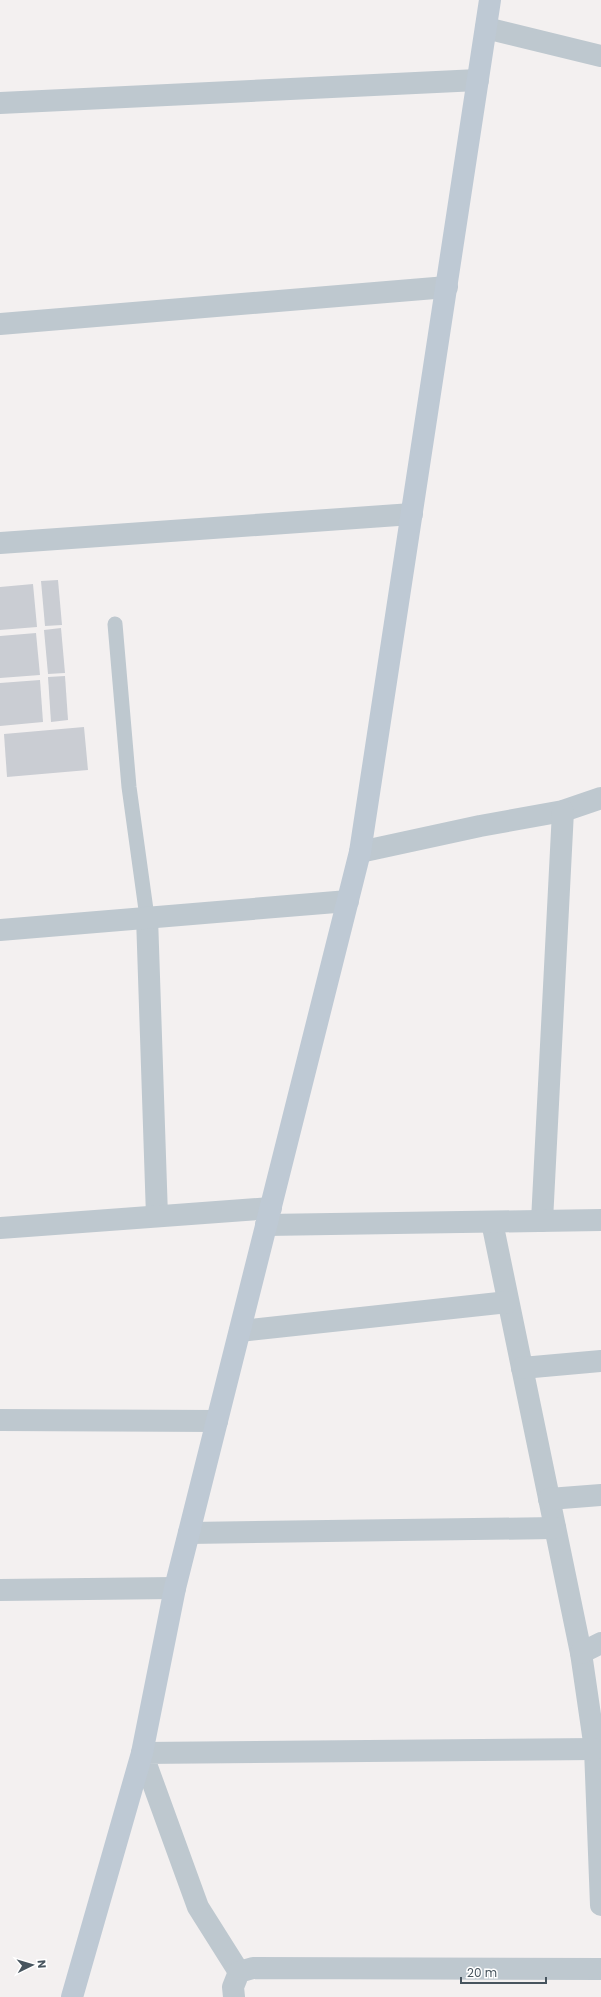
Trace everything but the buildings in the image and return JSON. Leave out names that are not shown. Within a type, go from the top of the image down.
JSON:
[{"type":"street","points":[[72,1997],[142,1753],[175,1588],[360,852],[490,0]]},
{"type":"street","points":[[486,28],[601,56]]},
{"type":"street","points":[[0,103],[478,80]]},
{"type":"street","points":[[0,324],[447,287]]},
{"type":"street","points":[[0,543],[412,514]]},
{"type":"street","points":[[360,852],[480,826],[563,811],[601,798]]},
{"type":"street","points":[[542,1221],[563,811]]},
{"type":"street","points":[[0,930],[348,901]]},
{"type":"street","points":[[147,917],[157,1216]]},
{"type":"street","points":[[0,1228],[157,1216],[492,1222],[601,1220]]},
{"type":"street","points":[[492,1222],[581,1653],[595,1749],[601,1891]]},
{"type":"street","points":[[240,1331],[508,1302]]},
{"type":"street","points":[[522,1368],[601,1361]]},
{"type":"street","points":[[0,1420],[217,1421]]},
{"type":"street","points":[[549,1499],[601,1495]]},
{"type":"street","points":[[189,1533],[555,1528]]},
{"type":"street","points":[[0,1590],[175,1588]]},
{"type":"street","points":[[581,1653],[601,1643]]},
{"type":"street","points":[[142,1753],[595,1749]]},
{"type":"street","points":[[142,1753],[198,1908],[239,1972]]},
{"type":"street","points":[[239,1972],[253,1968],[601,1968]]},
{"type":"street","points":[[234,1997],[233,1987],[239,1972]]},
{"type":"lane","points":[[115,624],[129,787],[147,917]]}]
